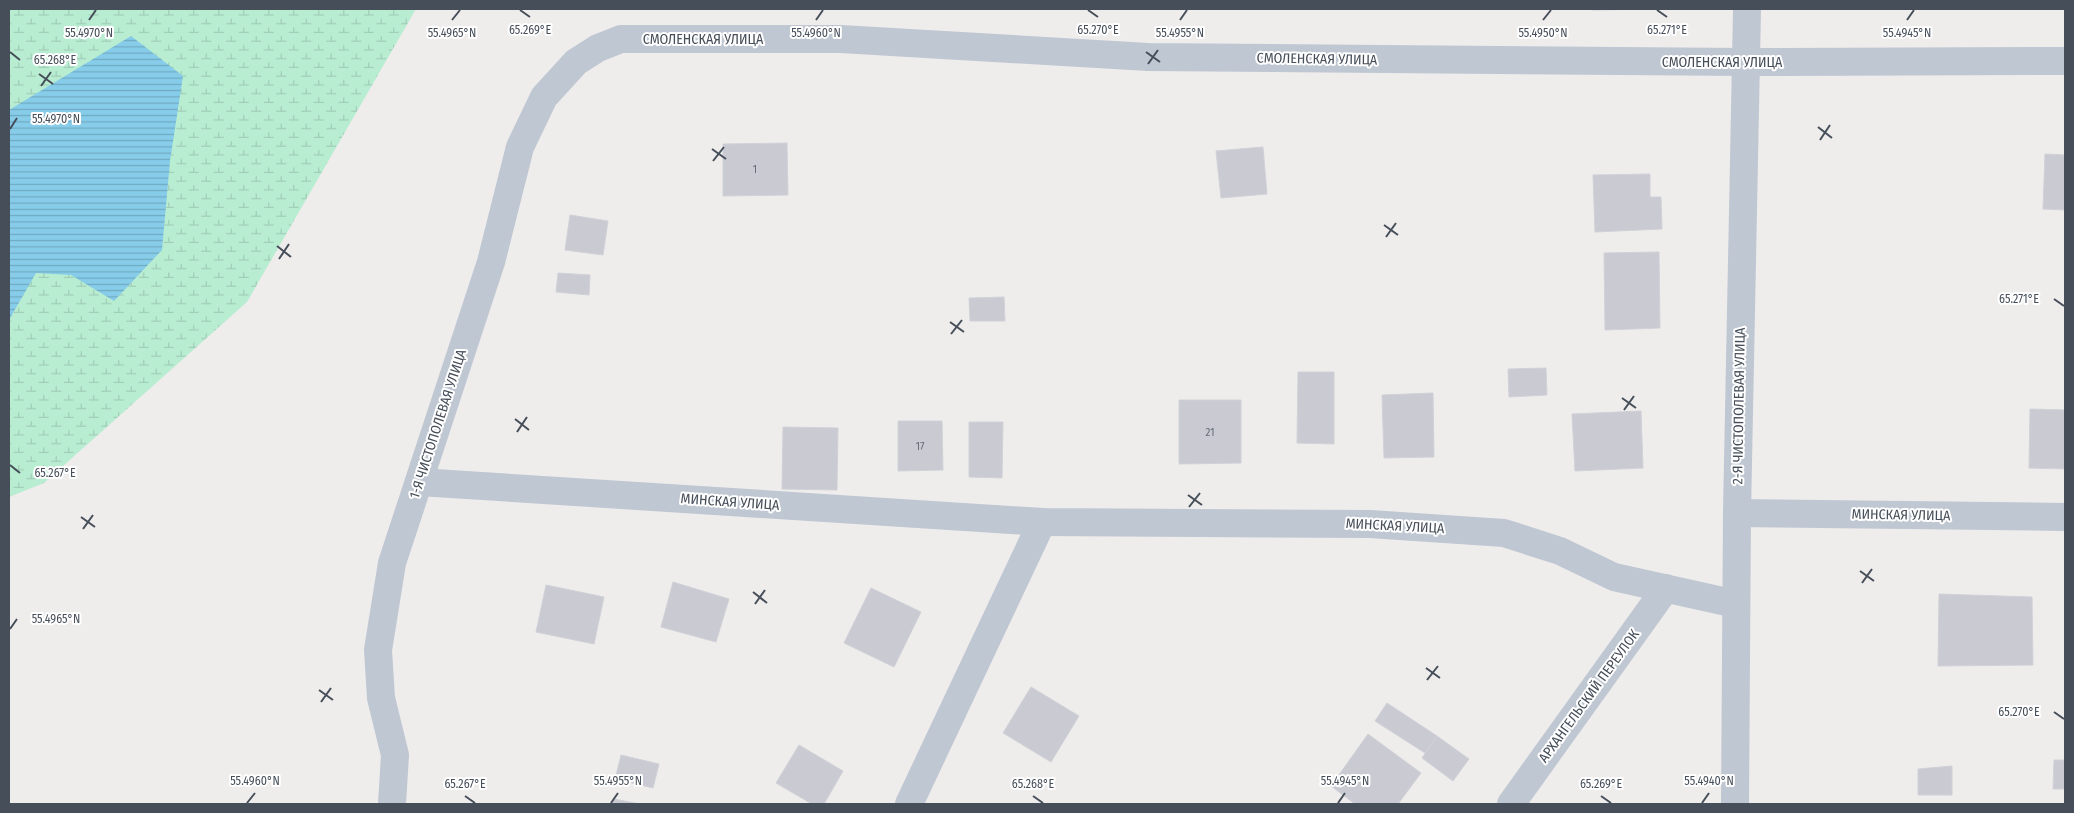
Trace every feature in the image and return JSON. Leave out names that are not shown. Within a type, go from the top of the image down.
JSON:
[{"type":"street","name":"2-Я ЧИСТОПОЛЕВАЯ УЛИЦА","points":[[1735,804],[1737,514],[1747,9]]},
{"type":"street","name":"СМОЛЕНСКАЯ УЛИЦА","points":[[576,62],[598,48],[621,39],[841,39],[1148,57],[1746,62],[2065,61]]},
{"type":"street","name":"1-Я ЧИСТОПОЛЕВАЯ УЛИЦА","points":[[392,804],[394,798],[395,755],[382,698],[378,650],[392,563],[490,262],[520,147],[544,97],[576,62]]},
{"type":"street","name":"МИНСКАЯ УЛИЦА","points":[[419,482],[1042,522],[1370,524],[1504,533],[1560,551],[1614,577],[1736,604]]},
{"type":"street","name":"МИНСКАЯ УЛИЦА","points":[[1737,514],[2065,517]]},
{"type":"street","points":[[909,804],[1042,522]]},
{"type":"street","name":"АРХАНГЕЛЬСКИЙ ПЕРЕУЛОК","points":[[1511,804],[1666,588]]},
{"type":"green space","points":[[9,9],[416,9],[247,302],[44,483],[9,497]]},
{"type":"water","points":[[131,36],[183,76],[170,161],[162,250],[114,301],[71,275],[36,273],[9,320],[9,110]]},
{"type":"building","points":[[1592,9],[1654,9],[1592,10]]},
{"type":"building","points":[[787,143],[788,195],[723,196],[723,144]]},
{"type":"building","points":[[1263,147],[1267,194],[1221,198],[1216,151]]},
{"type":"building","points":[[2045,154],[2065,155],[2065,210],[2043,209]]},
{"type":"building","points":[[1650,174],[1650,197],[1661,197],[1662,229],[1595,232],[1593,175]]},
{"type":"building","points":[[570,215],[608,221],[603,255],[565,250]]},
{"type":"building","points":[[1659,252],[1660,328],[1605,330],[1604,253]]},
{"type":"building","points":[[558,273],[590,275],[589,295],[556,292]]},
{"type":"building","points":[[1004,297],[1005,321],[970,321],[969,298]]},
{"type":"building","points":[[1546,368],[1547,395],[1509,397],[1508,369]]},
{"type":"building","points":[[1298,372],[1334,372],[1334,444],[1297,443]]},
{"type":"building","points":[[1433,393],[1434,457],[1384,458],[1382,395]]},
{"type":"building","points":[[1179,400],[1241,400],[1241,463],[1179,464]]},
{"type":"building","points":[[2030,409],[2065,410],[2065,469],[2029,468]]},
{"type":"building","points":[[1641,411],[1643,468],[1575,471],[1572,414]]},
{"type":"building","points":[[898,421],[942,421],[943,470],[898,471]]},
{"type":"building","points":[[969,422],[1003,422],[1002,478],[969,477]]},
{"type":"building","points":[[783,427],[838,428],[837,490],[782,489]]},
{"type":"building","points":[[673,582],[729,599],[716,642],[661,627]]},
{"type":"building","points":[[546,585],[604,597],[594,644],[536,632]]},
{"type":"building","points":[[871,588],[921,612],[894,667],[844,643]]},
{"type":"building","points":[[1939,594],[2032,597],[2033,665],[1938,666]]},
{"type":"building","points":[[1031,687],[1079,716],[1051,762],[1003,733]]},
{"type":"building","points":[[1387,703],[1437,736],[1425,753],[1375,721]]},
{"type":"building","points":[[1368,734],[1421,773],[1398,804],[1355,804],[1331,786]]},
{"type":"building","points":[[1437,736],[1469,759],[1453,781],[1422,758]]},
{"type":"building","points":[[799,745],[843,771],[824,804],[812,804],[776,783]]},
{"type":"building","points":[[621,755],[659,764],[653,788],[615,779]]},
{"type":"building","points":[[2054,760],[2065,760],[2065,789],[2053,789]]},
{"type":"building","points":[[1952,766],[1952,795],[1918,795],[1918,769]]},
{"type":"building","points":[[614,799],[640,804],[613,804]]}]
